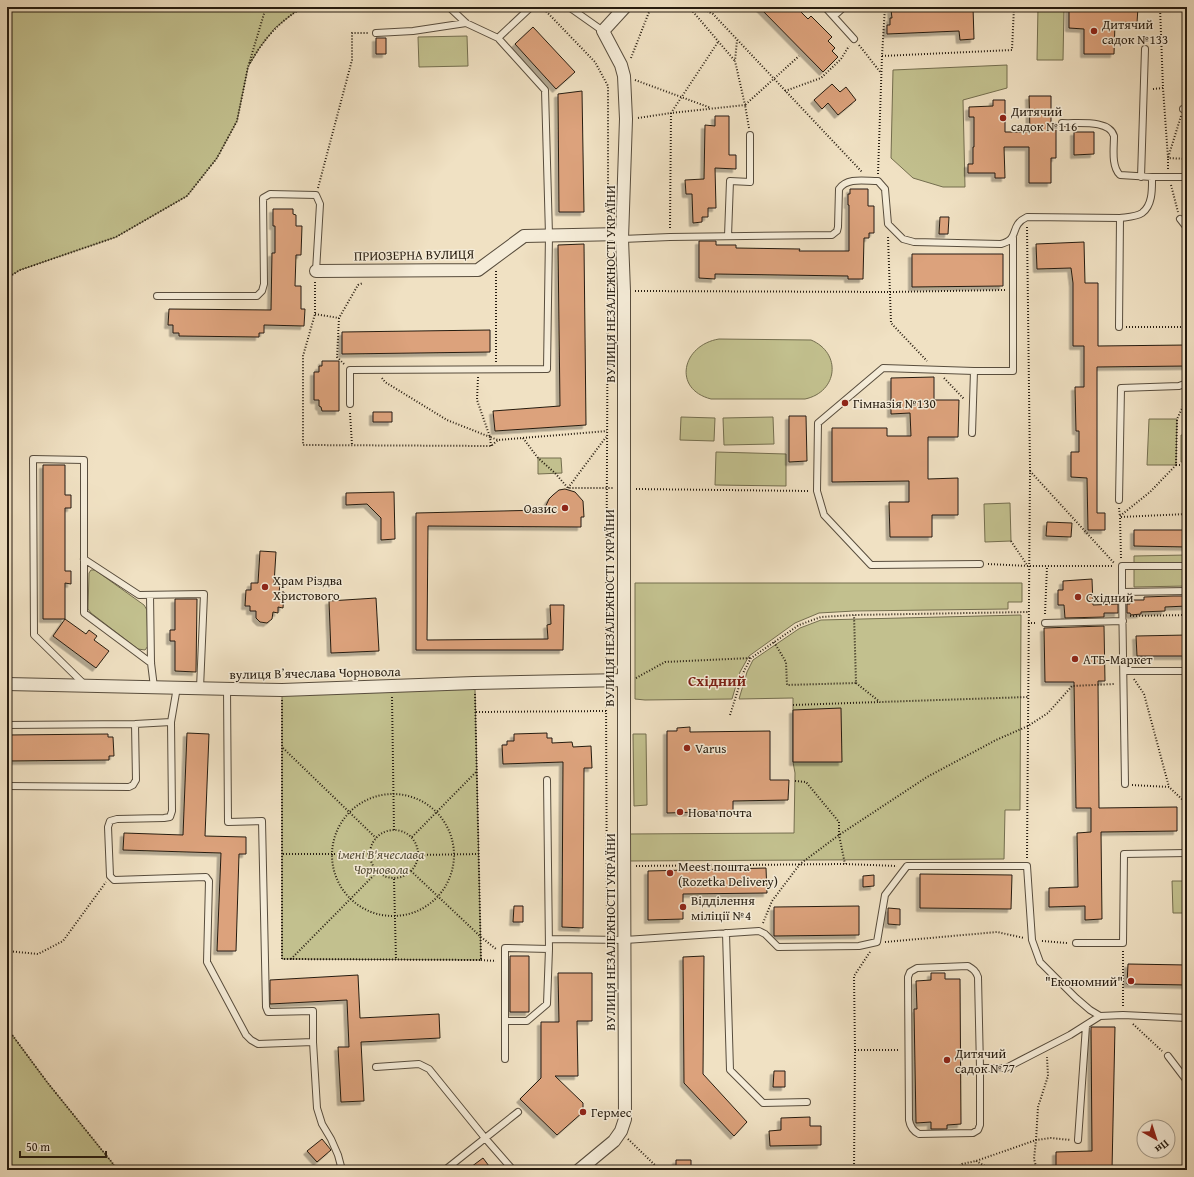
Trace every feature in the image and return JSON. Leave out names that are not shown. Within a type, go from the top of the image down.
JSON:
[{"type":"street","points":[[603,31],[626,7]]},
{"type":"street","name":"ВУЛИЦЯ НЕЗАЛЕЖНОСТІ УКРАЇНИ","points":[[579,1170],[614,1141],[621,1131],[625,1119],[624,866],[629,679],[623,488],[624,291],[622,236],[626,119],[624,76],[621,65],[603,31]]},
{"type":"street","name":"ПРИОЗЕРНА ВУЛИЦЯ","points":[[316,271],[478,270],[524,236],[608,234],[622,236]]},
{"type":"street","name":"вулиця Вʼячеслава Чорновола","points":[[7,684],[282,690],[629,679]]},
{"type":"lane","points":[[350,404],[350,370],[547,369],[549,235],[545,90],[498,38],[466,23],[449,7]]},
{"type":"lane","points":[[498,38],[531,7]]},
{"type":"lane","points":[[569,7],[603,31]]},
{"type":"lane","points":[[826,7],[854,39]]},
{"type":"lane","points":[[834,16],[844,7]]},
{"type":"lane","points":[[376,32],[413,31],[466,23]]},
{"type":"lane","points":[[1141,177],[1145,49]]},
{"type":"lane","points":[[1062,123],[1104,125],[1109,128],[1113,132],[1114,136],[1115,164],[1117,172],[1120,175],[1141,177],[1187,177]]},
{"type":"lane","points":[[728,236],[730,181],[750,182],[750,135]]},
{"type":"lane","points":[[980,564],[871,565],[824,515],[817,491],[818,423],[882,368],[1013,371],[1012,290],[1013,238],[1015,226],[1020,220],[1027,217],[1120,218],[1142,213],[1148,205],[1151,194],[1152,177]]},
{"type":"lane","points":[[622,236],[670,237],[832,235],[837,231],[838,227],[839,189],[842,185],[847,182],[878,181],[885,189],[888,224],[904,240],[914,242],[1001,244],[1008,242],[1013,238]]},
{"type":"lane","points":[[157,296],[257,296],[262,291],[264,284],[263,198],[270,194],[316,195],[320,204],[316,271]]},
{"type":"lane","points":[[1119,327],[1120,218]]},
{"type":"lane","points":[[1180,219],[1187,228]]},
{"type":"lane","points":[[972,433],[974,371]]},
{"type":"lane","points":[[1119,500],[1121,388],[1179,386],[1187,383]]},
{"type":"lane","points":[[85,685],[34,635],[33,459],[84,460],[84,613],[151,663]]},
{"type":"lane","points":[[84,559],[139,595],[204,594],[200,688]]},
{"type":"lane","points":[[1125,784],[1124,683],[1126,671],[1122,618],[1122,566],[1187,566]]},
{"type":"lane","points":[[1122,592],[1187,591]]},
{"type":"lane","points":[[150,595],[151,663],[154,687]]},
{"type":"lane","points":[[1045,622],[1122,618]]},
{"type":"lane","points":[[1126,671],[1187,671]]},
{"type":"lane","points":[[177,687],[171,722],[172,811],[170,817],[117,819],[110,821],[108,827],[110,876],[114,880],[206,877],[209,881],[207,962],[246,1035],[258,1044],[313,1042]]},
{"type":"lane","points":[[227,688],[228,822],[262,821],[266,1007],[268,1012],[313,1011],[313,1042],[317,1108],[322,1124],[338,1155],[342,1170]]},
{"type":"lane","points":[[7,724],[135,724],[171,722]]},
{"type":"lane","points":[[7,786],[129,787],[133,785],[136,780],[135,724]]},
{"type":"lane","points":[[505,1021],[527,1021],[547,1004],[550,939],[547,780]]},
{"type":"lane","points":[[1076,943],[1124,943],[1124,854],[1187,853]]},
{"type":"lane","points":[[550,939],[625,940],[759,931],[765,934],[778,947],[859,946],[877,942],[885,895],[906,866],[1027,866],[1032,940],[1040,962],[1076,998],[1100,1016]]},
{"type":"lane","points":[[726,933],[730,1070],[763,1103],[807,1102]]},
{"type":"lane","points":[[505,1059],[505,948],[549,949]]},
{"type":"lane","points":[[968,966],[974,970],[978,977],[980,1068],[980,1125],[978,1130],[973,1133],[918,1134],[912,1129],[909,1120],[908,977],[910,972],[917,968],[968,966]]},
{"type":"lane","points":[[980,1068],[1006,1068],[1086,1026],[1100,1016],[1123,1015],[1187,1018]]},
{"type":"lane","points":[[1078,1140],[1086,1026]]},
{"type":"lane","points":[[1168,1056],[1187,1081]]},
{"type":"lane","points":[[376,1067],[419,1064],[429,1069],[513,1170]]},
{"type":"lane","points":[[446,1170],[518,1112]]},
{"type":"path","points":[[7,278],[20,270],[116,236],[187,196],[217,158],[236,121],[248,67],[266,7]]},
{"type":"path","points":[[248,67],[274,28],[304,7]]},
{"type":"path","points":[[542,7],[595,62],[608,86],[606,488],[608,939]]},
{"type":"path","points":[[651,7],[624,76],[713,108]]},
{"type":"path","points":[[689,7],[735,62]]},
{"type":"path","points":[[699,7],[713,14],[871,181]]},
{"type":"path","points":[[878,181],[881,72],[885,7]]},
{"type":"path","points":[[882,56],[1012,50],[1014,7]]},
{"type":"path","points":[[1160,7],[1163,88],[1168,158]]},
{"type":"path","points":[[316,195],[352,60],[352,33],[376,32]]},
{"type":"path","points":[[785,91],[821,78],[841,59],[854,39],[881,72]]},
{"type":"path","points":[[737,40],[735,62],[750,135]]},
{"type":"path","points":[[670,237],[671,113],[718,42]]},
{"type":"path","points":[[626,119],[745,105],[799,56]]},
{"type":"path","points":[[1168,158],[1185,109]]},
{"type":"path","points":[[1168,158],[1187,159]]},
{"type":"path","points":[[1168,176],[1180,219]]},
{"type":"path","points":[[1187,200],[1183,203],[1187,209]]},
{"type":"path","points":[[1027,217],[1030,470],[1028,566],[1027,866]]},
{"type":"path","points":[[888,224],[891,324],[973,408]]},
{"type":"path","points":[[496,256],[496,369]]},
{"type":"path","points":[[316,271],[315,314],[303,356],[303,445],[491,446],[498,440]]},
{"type":"path","points":[[350,370],[337,357],[338,318],[358,285],[364,283]]},
{"type":"path","points":[[624,291],[890,292],[1012,290]]},
{"type":"path","points":[[315,314],[338,318]]},
{"type":"path","points":[[1119,327],[1187,328]]},
{"type":"path","points":[[377,369],[385,382],[447,420],[498,440],[607,431]]},
{"type":"path","points":[[478,369],[477,400],[490,436],[491,446]]},
{"type":"path","points":[[1120,517],[1150,492],[1176,465],[1177,419],[1187,398]]},
{"type":"path","points":[[350,404],[352,446]]},
{"type":"path","points":[[568,488],[607,436]]},
{"type":"path","points":[[523,438],[538,458],[556,473],[568,488]]},
{"type":"path","points":[[1176,465],[1187,465]]},
{"type":"path","points":[[980,564],[1028,566],[1116,566],[1030,470]]},
{"type":"path","points":[[568,488],[817,491]]},
{"type":"path","points":[[1120,517],[1187,514]]},
{"type":"path","points":[[1120,517],[1122,566]]},
{"type":"path","points":[[1011,541],[1028,566]]},
{"type":"path","points":[[1045,622],[1047,566]]},
{"type":"path","points":[[730,715],[744,671],[751,658],[799,625],[821,617],[854,615],[1028,612]]},
{"type":"path","points":[[854,615],[856,683]]},
{"type":"path","points":[[1122,618],[1187,615]]},
{"type":"path","points":[[774,642],[786,662],[787,685],[856,683],[880,702]]},
{"type":"path","points":[[629,679],[665,662],[751,658]]},
{"type":"path","points":[[1126,671],[1144,694],[1169,787],[1187,804]]},
{"type":"path","points":[[474,683],[476,712],[481,960]]},
{"type":"path","points":[[759,931],[772,901],[800,864],[838,836],[927,777],[996,740],[1028,726],[1048,712],[1072,686],[1124,683]]},
{"type":"path","points":[[391,686],[394,830]]},
{"type":"path","points":[[282,690],[282,959],[505,959]]},
{"type":"path","points":[[793,705],[1028,697]]},
{"type":"path","points":[[476,712],[606,711]]},
{"type":"path","points":[[282,747],[376,838]]},
{"type":"path","points":[[412,837],[477,771]]},
{"type":"path","points":[[796,782],[806,782],[838,822],[838,836],[845,864]]},
{"type":"path","points":[[1125,784],[1169,787]]},
{"type":"path","points":[[393,794],[417,799],[427,804],[436,812],[444,821],[449,832],[453,843],[454,855],[451,874],[446,886],[438,896],[419,911],[395,917],[380,916],[367,911],[349,899],[336,878],[331,855],[336,831],[350,812],[359,804],[370,799],[393,794]]},
{"type":"path","points":[[394,830],[404,831],[412,837],[417,845],[418,855],[415,866],[411,871],[405,876],[394,879],[385,877],[377,872],[371,864],[369,854],[370,848],[376,838],[384,832],[394,830]]},
{"type":"path","points":[[282,854],[369,854]]},
{"type":"path","points":[[418,855],[479,854]]},
{"type":"path","points":[[624,866],[800,864],[906,866]]},
{"type":"path","points":[[411,871],[505,959]]},
{"type":"path","points":[[290,959],[377,872]]},
{"type":"path","points":[[7,951],[38,954],[63,941],[110,876]]},
{"type":"path","points":[[394,879],[396,960]]},
{"type":"path","points":[[854,1170],[854,976],[877,942],[997,932],[1032,940],[1076,943]]},
{"type":"path","points":[[1124,943],[1123,1015],[1168,1056]]},
{"type":"path","points":[[7,1028],[47,1082],[118,1170]]},
{"type":"path","points":[[1037,1170],[1034,1159],[1038,1107],[1048,1076],[1046,1048]]},
{"type":"path","points":[[855,1050],[909,1050]]},
{"type":"path","points":[[621,1131],[660,1170]]},
{"type":"path","points":[[955,1170],[962,1164],[976,1161],[1036,1140],[1051,1138],[1078,1140]]},
{"type":"path","points":[[976,1161],[992,1170]]},
{"type":"green space","points":[[7,7],[304,7],[295,12],[275,28],[260,47],[248,67],[237,121],[217,158],[187,196],[116,237],[20,270],[7,278]]},
{"type":"green space","points":[[1038,7],[1064,7],[1063,60],[1037,60]]},
{"type":"green space","points":[[467,36],[468,66],[419,67],[418,37]]},
{"type":"green space","points":[[1007,65],[1007,88],[963,100],[965,187],[943,187],[913,178],[891,158],[893,70]]},
{"type":"green space","points":[[719,339],[811,340],[821,346],[828,354],[832,372],[830,381],[824,389],[816,395],[805,399],[711,399],[699,394],[691,386],[687,377],[686,368],[690,358],[697,350],[706,343]]},
{"type":"green space","points":[[681,417],[715,418],[714,441],[680,440]]},
{"type":"green space","points":[[773,417],[774,444],[724,445],[723,418]]},
{"type":"green space","points":[[1149,419],[1177,419],[1176,465],[1147,465]]},
{"type":"green space","points":[[1181,435],[1187,435],[1187,462],[1181,462]]},
{"type":"green space","points":[[716,452],[786,454],[786,486],[715,485]]},
{"type":"green space","points":[[538,458],[561,458],[562,473],[538,474]]},
{"type":"green space","points":[[1010,503],[1011,541],[985,542],[984,504]]},
{"type":"green space","points":[[1187,555],[1187,586],[1134,587],[1134,556]]},
{"type":"green space","points":[[91,570],[95,570],[144,605],[147,610],[148,646],[145,650],[138,649],[91,613],[88,609],[89,573]]},
{"type":"green space","points":[[635,583],[1022,583],[1022,602],[1008,602],[1008,609],[854,611],[819,613],[795,623],[749,656],[740,672],[732,699],[645,700],[635,699]]},
{"type":"green space","points":[[1021,615],[1020,810],[1005,810],[1004,859],[628,861],[627,834],[794,833],[795,773],[793,762],[793,698],[739,699],[747,672],[753,660],[800,628],[821,620]]},
{"type":"green space","name":"імені В'ячеслава Чорновола","points":[[475,689],[481,960],[282,959],[282,690]]},
{"type":"green space","points":[[633,734],[646,734],[647,805],[634,806]]},
{"type":"green space","points":[[1172,881],[1187,881],[1187,913],[1173,913]]},
{"type":"green space","points":[[7,1028],[47,1082],[118,1170],[7,1170]]},
{"type":"building","points":[[759,7],[796,7],[808,19],[811,16],[832,37],[828,41],[835,48],[832,51],[838,57],[823,72]]},
{"type":"building","points":[[944,7],[944,10],[973,7],[974,39],[960,40],[959,31],[887,34],[887,25],[890,25],[890,18],[892,18],[891,10]]},
{"type":"building","points":[[1069,7],[1138,7],[1137,23],[1115,23],[1114,54],[1084,54],[1084,29],[1069,28]]},
{"type":"building","points":[[533,27],[575,72],[556,89],[515,44]]},
{"type":"building","points":[[376,38],[386,38],[386,54],[376,54]]},
{"type":"building","points":[[832,84],[840,92],[846,87],[856,100],[838,115],[828,103],[822,109],[814,100]]},
{"type":"building","points":[[582,91],[584,212],[559,212],[558,94]]},
{"type":"building","points":[[1029,96],[1051,96],[1051,123],[1056,123],[1056,158],[1051,158],[1051,183],[1029,183],[1029,147],[1004,147],[1005,178],[995,178],[995,173],[968,173],[968,164],[973,164],[974,147],[974,117],[969,117],[969,107],[993,106],[993,100],[1005,100],[1005,132],[1030,132]]},
{"type":"building","points":[[715,116],[729,116],[729,155],[736,155],[736,169],[715,168],[716,208],[708,208],[708,217],[702,217],[702,222],[693,223],[692,194],[686,194],[685,180],[704,179],[705,125],[715,126]]},
{"type":"building","points":[[1074,132],[1094,132],[1094,154],[1074,155]]},
{"type":"building","points":[[850,189],[868,189],[868,206],[874,206],[874,233],[869,233],[869,238],[864,238],[863,279],[848,279],[848,276],[715,274],[715,279],[699,278],[699,241],[716,241],[716,245],[736,245],[736,248],[800,249],[799,251],[849,251],[848,194],[850,194]]},
{"type":"building","points":[[273,209],[293,209],[293,214],[296,215],[296,226],[302,226],[301,255],[296,255],[295,286],[301,286],[301,309],[305,309],[304,326],[264,325],[264,333],[259,333],[259,337],[179,336],[179,333],[173,333],[173,325],[168,325],[169,309],[271,310],[272,253],[275,253],[275,226],[273,226]]},
{"type":"building","points":[[940,217],[949,217],[948,234],[939,234]]},
{"type":"building","points":[[1084,242],[1085,283],[1098,283],[1098,346],[1187,345],[1187,366],[1097,367],[1097,513],[1105,513],[1105,530],[1088,530],[1087,478],[1071,477],[1071,452],[1079,452],[1079,431],[1076,431],[1075,387],[1084,387],[1084,346],[1073,346],[1073,283],[1071,268],[1037,269],[1036,244]]},
{"type":"building","points":[[584,244],[586,425],[495,431],[493,411],[560,406],[558,245]]},
{"type":"building","points":[[912,254],[1003,254],[1003,286],[912,287]]},
{"type":"building","points":[[490,330],[490,352],[342,354],[342,332]]},
{"type":"building","points":[[322,361],[339,361],[339,411],[322,411],[321,407],[319,406],[319,400],[314,400],[314,372],[319,372],[319,366],[322,366]]},
{"type":"building","points":[[934,377],[934,400],[959,400],[958,437],[928,437],[928,479],[958,478],[958,515],[932,515],[932,537],[890,537],[889,502],[909,502],[909,481],[832,482],[832,428],[887,428],[887,436],[911,436],[910,413],[891,414],[891,378]]},
{"type":"building","points":[[373,412],[392,412],[392,422],[373,422]]},
{"type":"building","points":[[789,416],[806,416],[807,461],[789,462]]},
{"type":"building","points":[[43,465],[65,465],[65,495],[71,495],[71,508],[65,508],[65,571],[71,571],[71,584],[65,583],[65,619],[43,619]]},
{"type":"building","points":[[565,489],[575,492],[583,501],[584,517],[581,517],[581,527],[428,526],[427,640],[548,639],[547,625],[551,624],[550,605],[564,605],[563,650],[416,650],[416,513],[544,510],[549,499],[553,495],[559,490]]},
{"type":"building","points":[[394,492],[395,539],[381,540],[381,518],[367,504],[346,505],[346,493]]},
{"type":"building","points":[[1047,522],[1072,523],[1071,537],[1046,536]]},
{"type":"building","points":[[1134,530],[1187,530],[1187,547],[1134,546]]},
{"type":"building","name":"Храм Різдва Христового","points":[[260,551],[276,552],[274,584],[280,585],[279,592],[284,592],[283,608],[278,607],[278,613],[273,612],[272,619],[267,623],[260,622],[256,618],[256,611],[250,611],[250,606],[245,606],[246,590],[251,590],[251,583],[258,583]]},
{"type":"building","name":"Східний","points":[[1092,579],[1093,605],[1118,604],[1118,613],[1104,613],[1104,617],[1065,618],[1064,605],[1058,605],[1058,590],[1063,590],[1063,581]]},
{"type":"building","points":[[1187,596],[1187,606],[1165,607],[1165,611],[1141,612],[1141,614],[1131,615],[1130,613],[1127,613],[1127,604],[1130,604],[1130,600],[1144,600],[1144,597]]},
{"type":"building","points":[[376,598],[379,651],[331,653],[329,601]]},
{"type":"building","points":[[175,599],[197,599],[196,672],[175,671],[175,641],[170,641],[170,630],[175,630]]},
{"type":"building","points":[[65,619],[86,634],[89,630],[97,636],[94,640],[109,651],[96,668],[53,636]]},
{"type":"building","points":[[1104,626],[1105,681],[1098,681],[1099,808],[1177,807],[1177,831],[1101,832],[1102,919],[1085,920],[1085,906],[1049,907],[1049,888],[1078,887],[1077,833],[1091,832],[1091,808],[1076,808],[1074,682],[1045,682],[1044,628]]},
{"type":"building","points":[[1187,635],[1187,656],[1137,656],[1136,636]]},
{"type":"building","points":[[841,708],[842,762],[793,762],[793,710]]},
{"type":"building","points":[[690,727],[690,732],[770,731],[770,780],[789,780],[788,800],[733,801],[733,811],[667,813],[667,731],[677,731],[677,728]]},
{"type":"building","points":[[187,733],[209,734],[205,836],[246,837],[246,854],[239,854],[236,951],[217,951],[221,853],[123,850],[124,833],[183,835]]},
{"type":"building","points":[[547,733],[547,738],[552,738],[552,743],[572,742],[573,747],[591,746],[592,768],[584,768],[583,928],[562,927],[563,762],[503,764],[502,745],[507,745],[507,741],[514,741],[514,734]]},
{"type":"building","points":[[108,734],[108,737],[113,737],[114,756],[109,756],[109,760],[7,761],[7,735]]},
{"type":"building","points":[[766,868],[767,893],[683,894],[683,919],[648,920],[648,871]]},
{"type":"building","points":[[920,874],[1012,875],[1011,909],[920,908]]},
{"type":"building","points":[[874,875],[874,886],[863,887],[863,876]]},
{"type":"building","points":[[514,906],[523,906],[523,922],[513,922]]},
{"type":"building","points":[[859,906],[859,935],[774,936],[774,907]]},
{"type":"building","points":[[888,908],[900,909],[900,925],[888,924]]},
{"type":"building","points":[[510,956],[529,956],[529,1012],[510,1012]]},
{"type":"building","points":[[704,956],[703,1074],[747,1122],[734,1136],[684,1083],[683,957]]},
{"type":"building","points":[[1128,964],[1187,965],[1187,985],[1127,984]]},
{"type":"building","points":[[558,973],[592,973],[592,1021],[577,1021],[578,1076],[555,1076],[583,1103],[583,1112],[557,1135],[520,1099],[541,1078],[541,1022],[559,1022]]},
{"type":"building","points":[[931,973],[945,973],[945,979],[960,979],[961,1124],[947,1125],[947,1129],[931,1129],[931,1122],[916,1123],[914,1009],[917,1009],[916,981],[931,980]]},
{"type":"building","points":[[358,975],[360,1018],[439,1014],[440,1038],[361,1042],[364,1101],[341,1102],[338,1047],[349,1047],[347,1000],[270,1004],[270,980]]},
{"type":"building","points":[[1091,1027],[1115,1027],[1112,1170],[1056,1170],[1056,1152],[1092,1151]]},
{"type":"building","points":[[774,1071],[785,1071],[785,1087],[773,1087]]},
{"type":"building","points":[[810,1117],[810,1126],[821,1126],[821,1145],[770,1146],[769,1131],[781,1130],[781,1118]]},
{"type":"building","points":[[322,1139],[331,1150],[317,1162],[307,1151]]},
{"type":"building","points":[[483,1158],[492,1170],[467,1170]]},
{"type":"building","points":[[676,1160],[691,1160],[691,1169],[676,1169]]},
{"type":"place","name":"Дитячий садок №133","points":[[1094,31]]},
{"type":"place","name":"Дитячий садок №116","points":[[1003,118]]},
{"type":"place","name":"Гімназія №130","points":[[845,403]]},
{"type":"place","name":"Оазис","points":[[565,508]]},
{"type":"place","name":"Храм Різдва Христового","points":[[265,587]]},
{"type":"place","name":"Східний","points":[[1078,597]]},
{"type":"place","name":"АТБ-Маркет","points":[[1075,659]]},
{"type":"place","name":"Varus","points":[[687,748]]},
{"type":"place","name":"Нова почта","points":[[680,812]]},
{"type":"place","name":"Meest пошта (Rozetka Delivery)","points":[[670,873]]},
{"type":"place","name":"Відділення міліції №4","points":[[683,907]]},
{"type":"place","name":"\"Економний\"","points":[[1131,981]]},
{"type":"place","name":"Дитячий садок №77","points":[[947,1060]]},
{"type":"place","name":"Гермес","points":[[583,1112]]},
{"type":"district","name":"Східний","points":[[717,680]]}]
